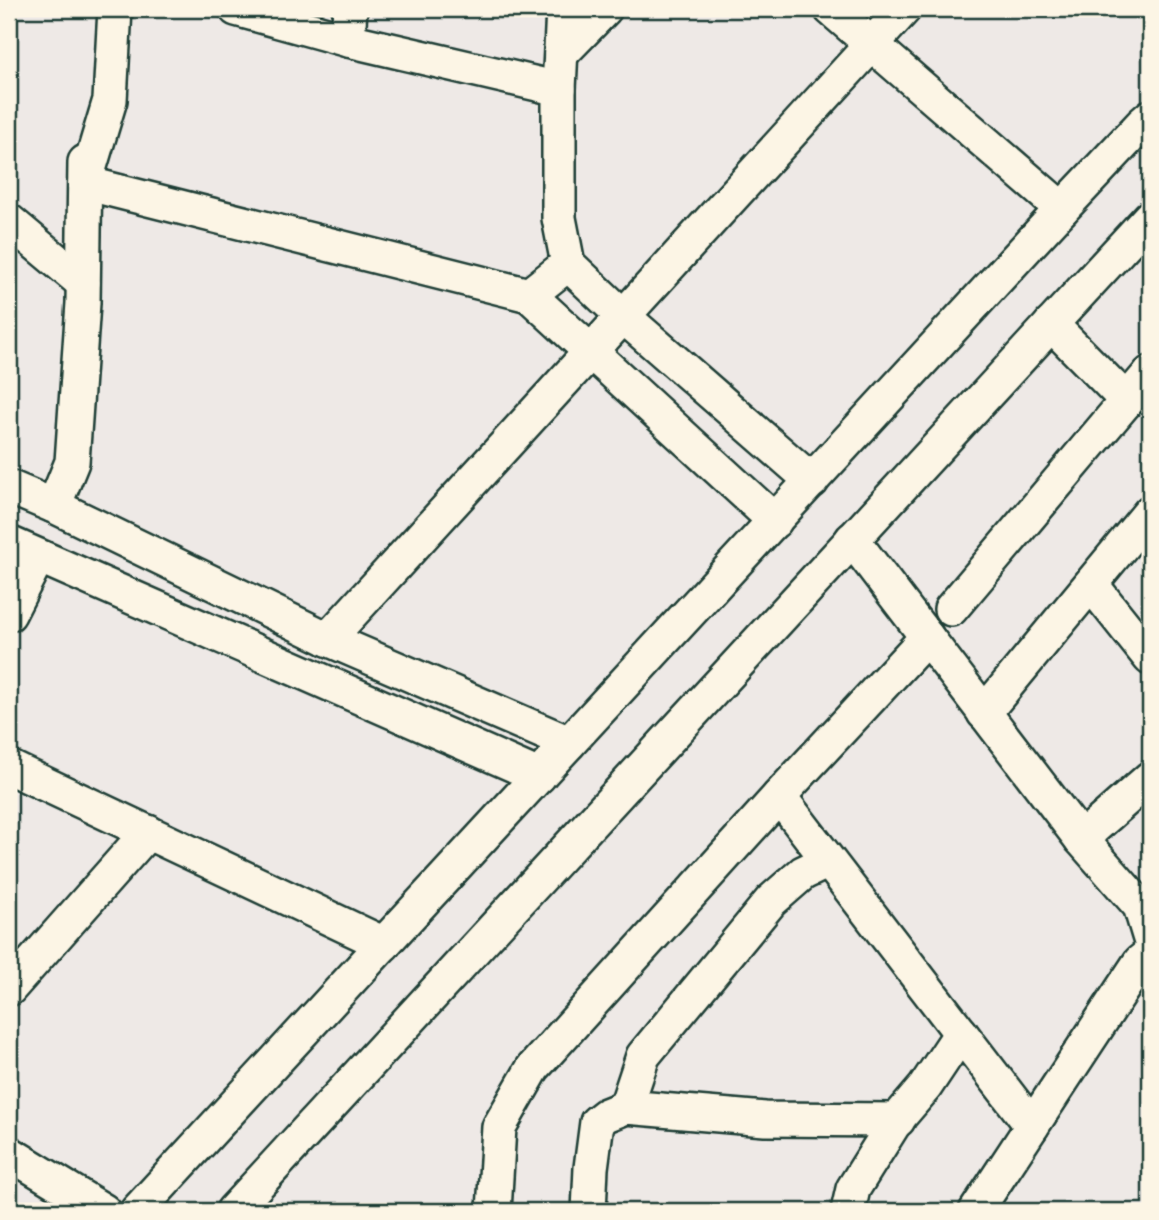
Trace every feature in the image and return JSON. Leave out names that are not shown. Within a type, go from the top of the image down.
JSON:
[{"type":"street","points":[[54,506],[72,462],[83,283],[91,9]]},
{"type":"street","points":[[85,183],[110,100],[114,9]]},
{"type":"street","points":[[236,9],[349,24],[559,89]]},
{"type":"street","points":[[563,9],[559,89],[559,218],[568,264],[623,316],[812,481]]},
{"type":"street","points":[[561,54],[605,9]]},
{"type":"street","points":[[831,9],[1062,209]]},
{"type":"street","points":[[328,639],[904,9]]},
{"type":"street","points":[[137,1211],[1150,117]]},
{"type":"street","points":[[85,183],[529,295],[775,521]]},
{"type":"street","points":[[233,1211],[1150,216]]},
{"type":"street","points":[[9,221],[83,283]]},
{"type":"street","points":[[529,295],[568,264]]},
{"type":"street","points":[[1051,324],[1127,401]]},
{"type":"street","points":[[951,609],[1150,373]]},
{"type":"street","points":[[9,486],[328,639],[569,743]]},
{"type":"street","points":[[984,713],[1150,512]]},
{"type":"street","points":[[852,539],[1081,839],[1140,906],[1150,939]]},
{"type":"street","points":[[9,614],[24,550],[539,776]]},
{"type":"street","points":[[1091,584],[1150,658]]},
{"type":"street","points":[[494,1211],[499,1128],[533,1068],[926,637]]},
{"type":"street","points":[[9,767],[384,944]]},
{"type":"street","points":[[1081,839],[1150,778]]},
{"type":"street","points":[[779,796],[1032,1126]]},
{"type":"street","points":[[9,989],[148,832]]},
{"type":"street","points":[[626,1107],[643,1056],[771,901],[803,873],[828,861]]},
{"type":"street","points":[[976,1211],[1140,962],[1150,954]]},
{"type":"street","points":[[848,1211],[853,1189],[898,1119],[925,1087],[961,1032]]},
{"type":"street","points":[[589,1211],[597,1122],[626,1107],[765,1119],[898,1119]]},
{"type":"street","points":[[9,1153],[104,1211]]}]
